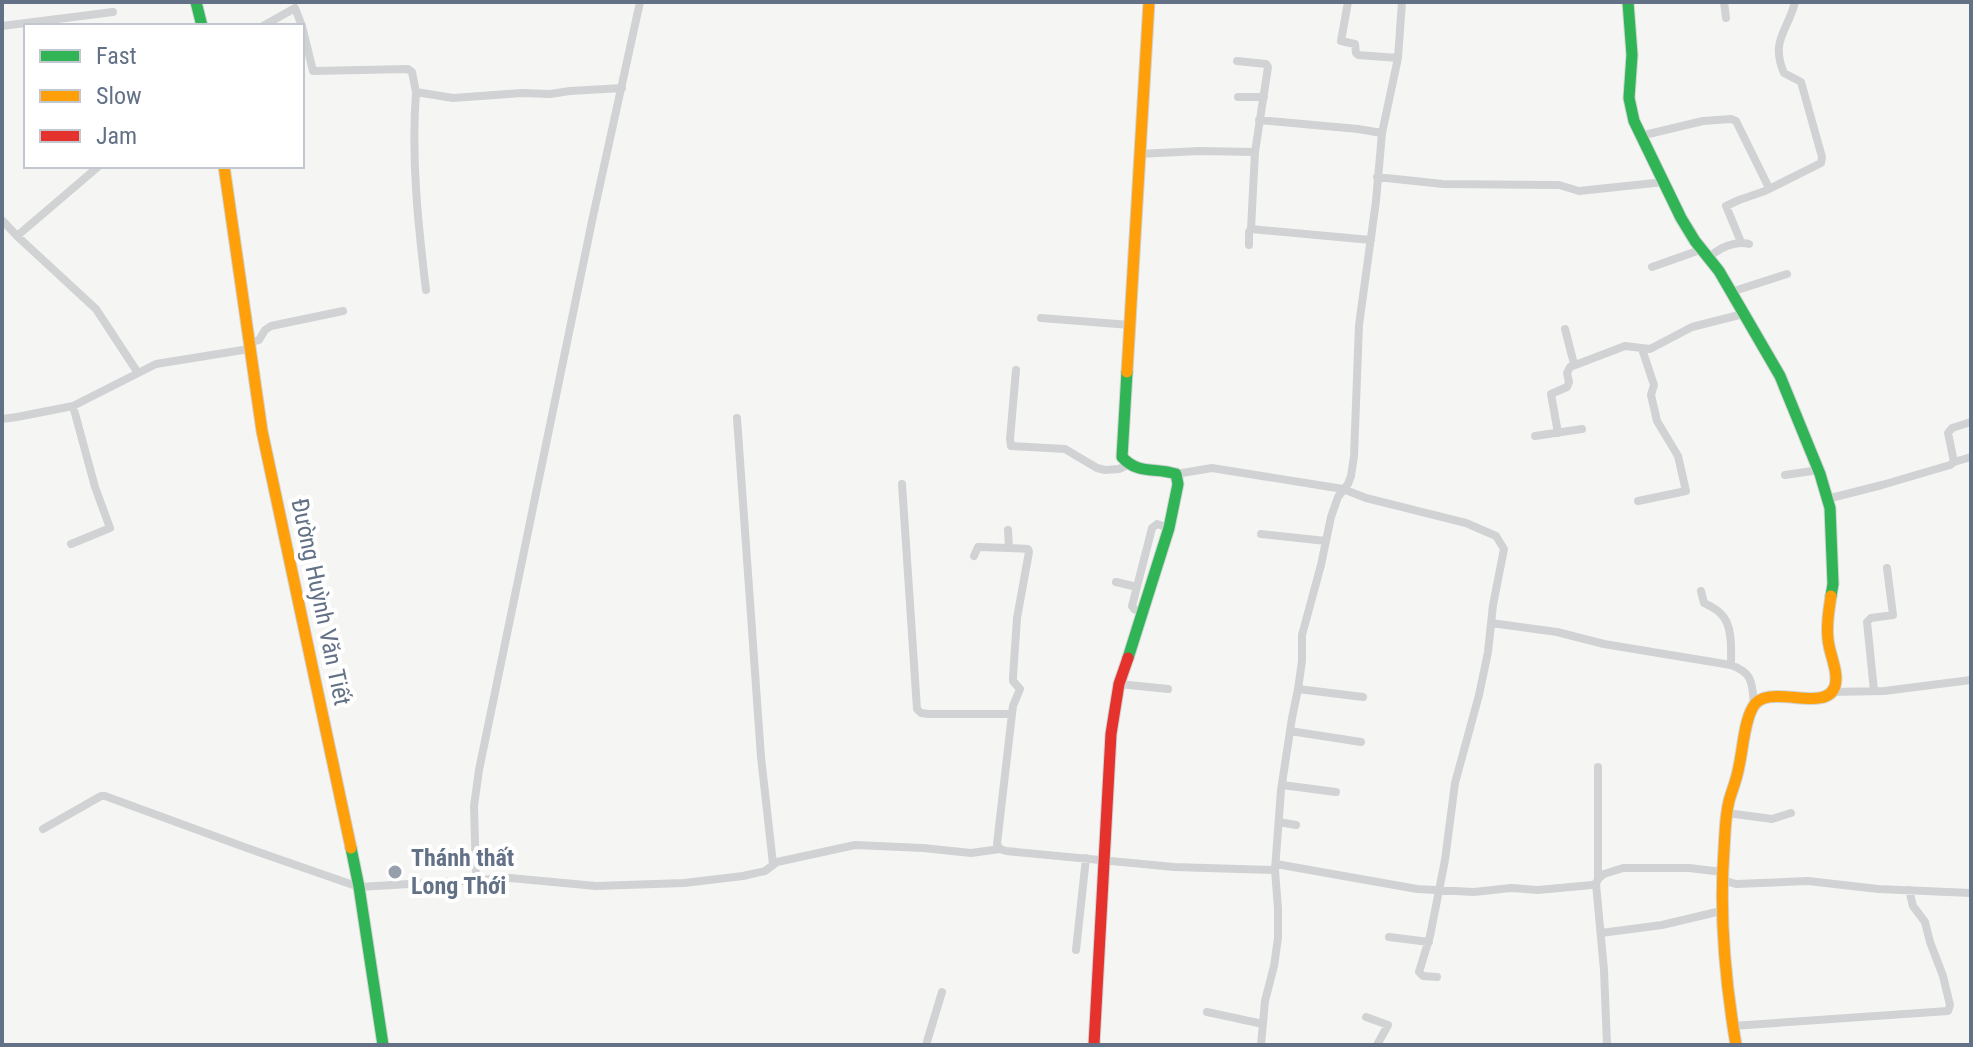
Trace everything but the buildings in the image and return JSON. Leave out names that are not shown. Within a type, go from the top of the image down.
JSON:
[{"type":"street","points":[[196,2],[202,24]]},
{"type":"street","points":[[633,2],[637,15]]},
{"type":"street","points":[[476,879],[474,806],[479,770],[640,2]]},
{"type":"street","points":[[1149,2],[1122,457],[1136,470],[1169,470],[1176,474],[1212,468],[1343,489],[1366,498],[1466,523],[1496,536],[1504,549],[1488,652],[1455,783],[1439,890],[1429,942],[1419,972],[1423,976],[1437,977]]},
{"type":"street","points":[[1348,2],[1341,41],[1355,44],[1358,55],[1398,58]]},
{"type":"street","points":[[1261,1045],[1265,1001],[1278,938],[1276,867],[1279,822],[1302,661],[1302,635],[1331,517],[1351,476],[1359,325],[1382,133],[1398,58],[1402,2]]},
{"type":"street","points":[[1628,2],[1632,55],[1629,98],[1640,136],[1681,218],[1719,271],[1780,376],[1819,470],[1830,508],[1833,584],[1827,624],[1837,679],[1833,692]]},
{"type":"street","points":[[1724,2],[1726,18]]},
{"type":"street","points":[[1652,267],[1745,243],[1726,206],[1821,163],[1822,157],[1801,82],[1784,73],[1779,55],[1781,34],[1790,21],[1795,2]]},
{"type":"street","points":[[267,24],[295,8],[301,24]]},
{"type":"street","points":[[51,23],[113,12]]},
{"type":"street","points":[[2,26],[24,25]]},
{"type":"street","points":[[304,34],[313,71],[408,69],[412,72],[416,92],[414,175],[417,223],[426,290]]},
{"type":"street","points":[[1237,61],[1266,64],[1268,67],[1255,152],[1249,245]]},
{"type":"street","points":[[416,92],[453,98],[622,88]]},
{"type":"street","points":[[1238,97],[1264,97]]},
{"type":"street","points":[[1259,120],[1382,133]]},
{"type":"street","points":[[1640,136],[1703,121],[1736,121],[1769,188]]},
{"type":"street","points":[[1139,154],[1255,152]]},
{"type":"street","points":[[17,236],[97,168]]},
{"type":"street","name":"Đường Huỳnh Văn Tiết","points":[[224,168],[262,431],[359,887],[383,1045]]},
{"type":"street","points":[[1377,177],[1443,184],[1559,185],[1579,191],[1664,182]]},
{"type":"street","points":[[2,220],[96,309],[138,373]]},
{"type":"street","points":[[1251,229],[1371,240]]},
{"type":"street","points":[[1731,292],[1787,274]]},
{"type":"street","points":[[2,419],[73,406],[156,364],[248,346],[259,340],[271,326],[343,311]]},
{"type":"street","points":[[1558,433],[1551,394],[1567,387],[1567,369],[1574,364],[1625,346],[1642,349],[1657,346],[1692,327],[1743,314]]},
{"type":"street","points":[[1041,318],[1130,325]]},
{"type":"street","points":[[1565,329],[1574,364]]},
{"type":"street","points":[[1638,501],[1686,491],[1678,456],[1657,421],[1651,395],[1654,385],[1642,349]]},
{"type":"street","points":[[1016,370],[1011,446],[1065,449],[1105,470],[1128,465]]},
{"type":"street","points":[[71,544],[110,528],[95,487],[73,406]]},
{"type":"street","points":[[737,418],[761,757],[773,864]]},
{"type":"street","points":[[1954,462],[1948,433],[1952,428],[1971,422]]},
{"type":"street","points":[[1535,436],[1582,429]]},
{"type":"street","points":[[1827,499],[1971,457]]},
{"type":"street","points":[[1785,475],[1819,470]]},
{"type":"street","points":[[1094,1045],[1111,734],[1119,684],[1169,528],[1178,484],[1176,474]]},
{"type":"street","points":[[902,484],[917,709],[928,714],[1012,714]]},
{"type":"street","points":[[1143,613],[1132,607],[1152,528],[1157,524],[1169,528]]},
{"type":"street","points":[[1008,530],[1009,548]]},
{"type":"street","points":[[1261,534],[1326,541]]},
{"type":"street","points":[[974,556],[978,547],[1028,549],[1029,552],[1017,618],[1013,681],[1020,689],[1012,714],[997,844],[1000,849]]},
{"type":"street","points":[[1874,691],[1867,622],[1871,618],[1893,615],[1887,568]]},
{"type":"street","points":[[1116,582],[1137,587]]},
{"type":"street","points":[[1701,591],[1704,603],[1726,620],[1731,665]]},
{"type":"street","points":[[1491,623],[1557,632],[1604,644],[1731,665],[1746,672],[1751,679],[1754,704],[1738,776],[1729,801],[1722,875],[1724,963],[1736,1045]]},
{"type":"street","points":[[1754,704],[1770,697],[1824,698],[1833,692],[1874,691],[1971,680]]},
{"type":"street","points":[[1119,684],[1168,689]]},
{"type":"street","points":[[1298,689],[1363,697]]},
{"type":"street","points":[[1290,731],[1361,742]]},
{"type":"street","points":[[1598,767],[1597,882],[1607,1045]]},
{"type":"street","points":[[1282,785],[1336,792]]},
{"type":"street","points":[[43,829],[105,796],[359,887],[510,878],[596,886],[684,883],[743,876],[765,871],[773,864],[855,845],[971,853],[1000,849],[1174,867],[1276,867],[1417,889],[1474,892],[1511,888],[1538,890],[1597,882],[1612,871],[1623,868],[1689,868],[1722,875],[1726,881],[1736,884],[1808,881],[1971,893]]},
{"type":"street","points":[[1727,813],[1772,819],[1791,813]]},
{"type":"street","points":[[1279,822],[1296,825]]},
{"type":"street","points":[[1076,950],[1086,858]]},
{"type":"street","points":[[1732,1026],[1948,1011],[1950,1005],[1943,976],[1925,922],[1913,906],[1909,890]]},
{"type":"street","points":[[1601,933],[1633,930],[1721,911]]},
{"type":"street","points":[[1389,937],[1429,942]]},
{"type":"street","points":[[926,1045],[942,992]]},
{"type":"street","points":[[1207,1012],[1263,1024]]},
{"type":"street","points":[[1366,1017],[1388,1025],[1377,1045]]},
{"type":"traffic: fast","points":[[196,2],[202,24]]},
{"type":"traffic: fast","points":[[1628,2],[1632,55],[1629,98],[1634,121],[1681,218],[1719,271],[1780,376],[1820,474],[1830,508],[1831,596]]},
{"type":"traffic: fast","points":[[1127,372],[1122,457],[1134,466],[1176,474],[1178,484],[1169,528],[1128,658]]},
{"type":"traffic: fast","points":[[351,848],[383,1045]]},
{"type":"traffic: slow","points":[[1127,372],[1149,2]]},
{"type":"traffic: slow","points":[[224,168],[262,431],[351,848]]},
{"type":"traffic: slow","points":[[1736,1045],[1723,924],[1728,807],[1753,707],[1760,700],[1770,697],[1820,698],[1829,694],[1835,686],[1836,674],[1827,633],[1831,596]]},
{"type":"traffic: jam","points":[[1094,1045],[1111,734],[1119,684],[1128,658]]},
{"type":"place","name":"Thánh thất Long Thới","points":[[395,872]]}]
